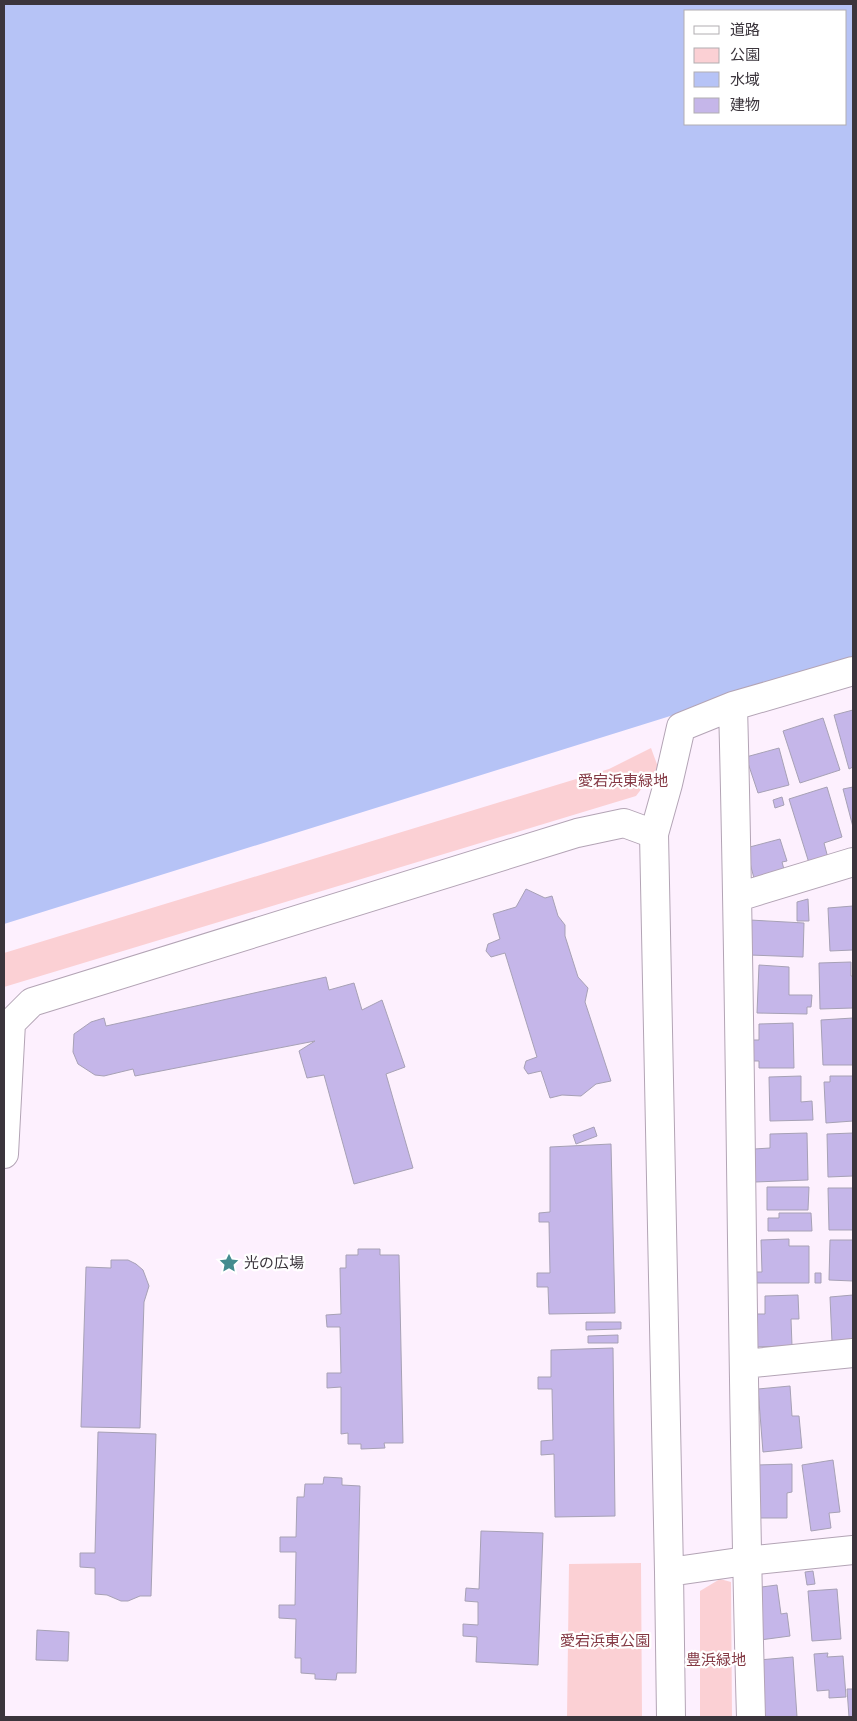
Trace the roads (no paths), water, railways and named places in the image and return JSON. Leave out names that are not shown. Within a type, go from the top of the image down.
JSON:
[{"type":"street","points":[[671,1717],[670,1572],[654,834],[681,727],[733,706],[853,671]]},
{"type":"street","points":[[733,706],[738,897],[746,1561],[751,1717]]},
{"type":"street","points":[[4,1154],[11,1023],[32,1002],[576,833],[624,822],[654,834]]},
{"type":"street","points":[[738,897],[853,862]]},
{"type":"street","points":[[744,1364],[853,1353]]},
{"type":"street","points":[[670,1572],[746,1561],[853,1550]]},
{"type":"water","points":[[4,4],[853,4],[853,659],[4,924]]},
{"type":"place","name":"光の広場","points":[[229,1263]]},
{"type":"park label","name":"愛宕浜東緑地","points":[[623,781]]},
{"type":"park label","name":"愛宕浜東公園","points":[[605,1641]]},
{"type":"park label","name":"豊浜緑地","points":[[716,1660]]}]
